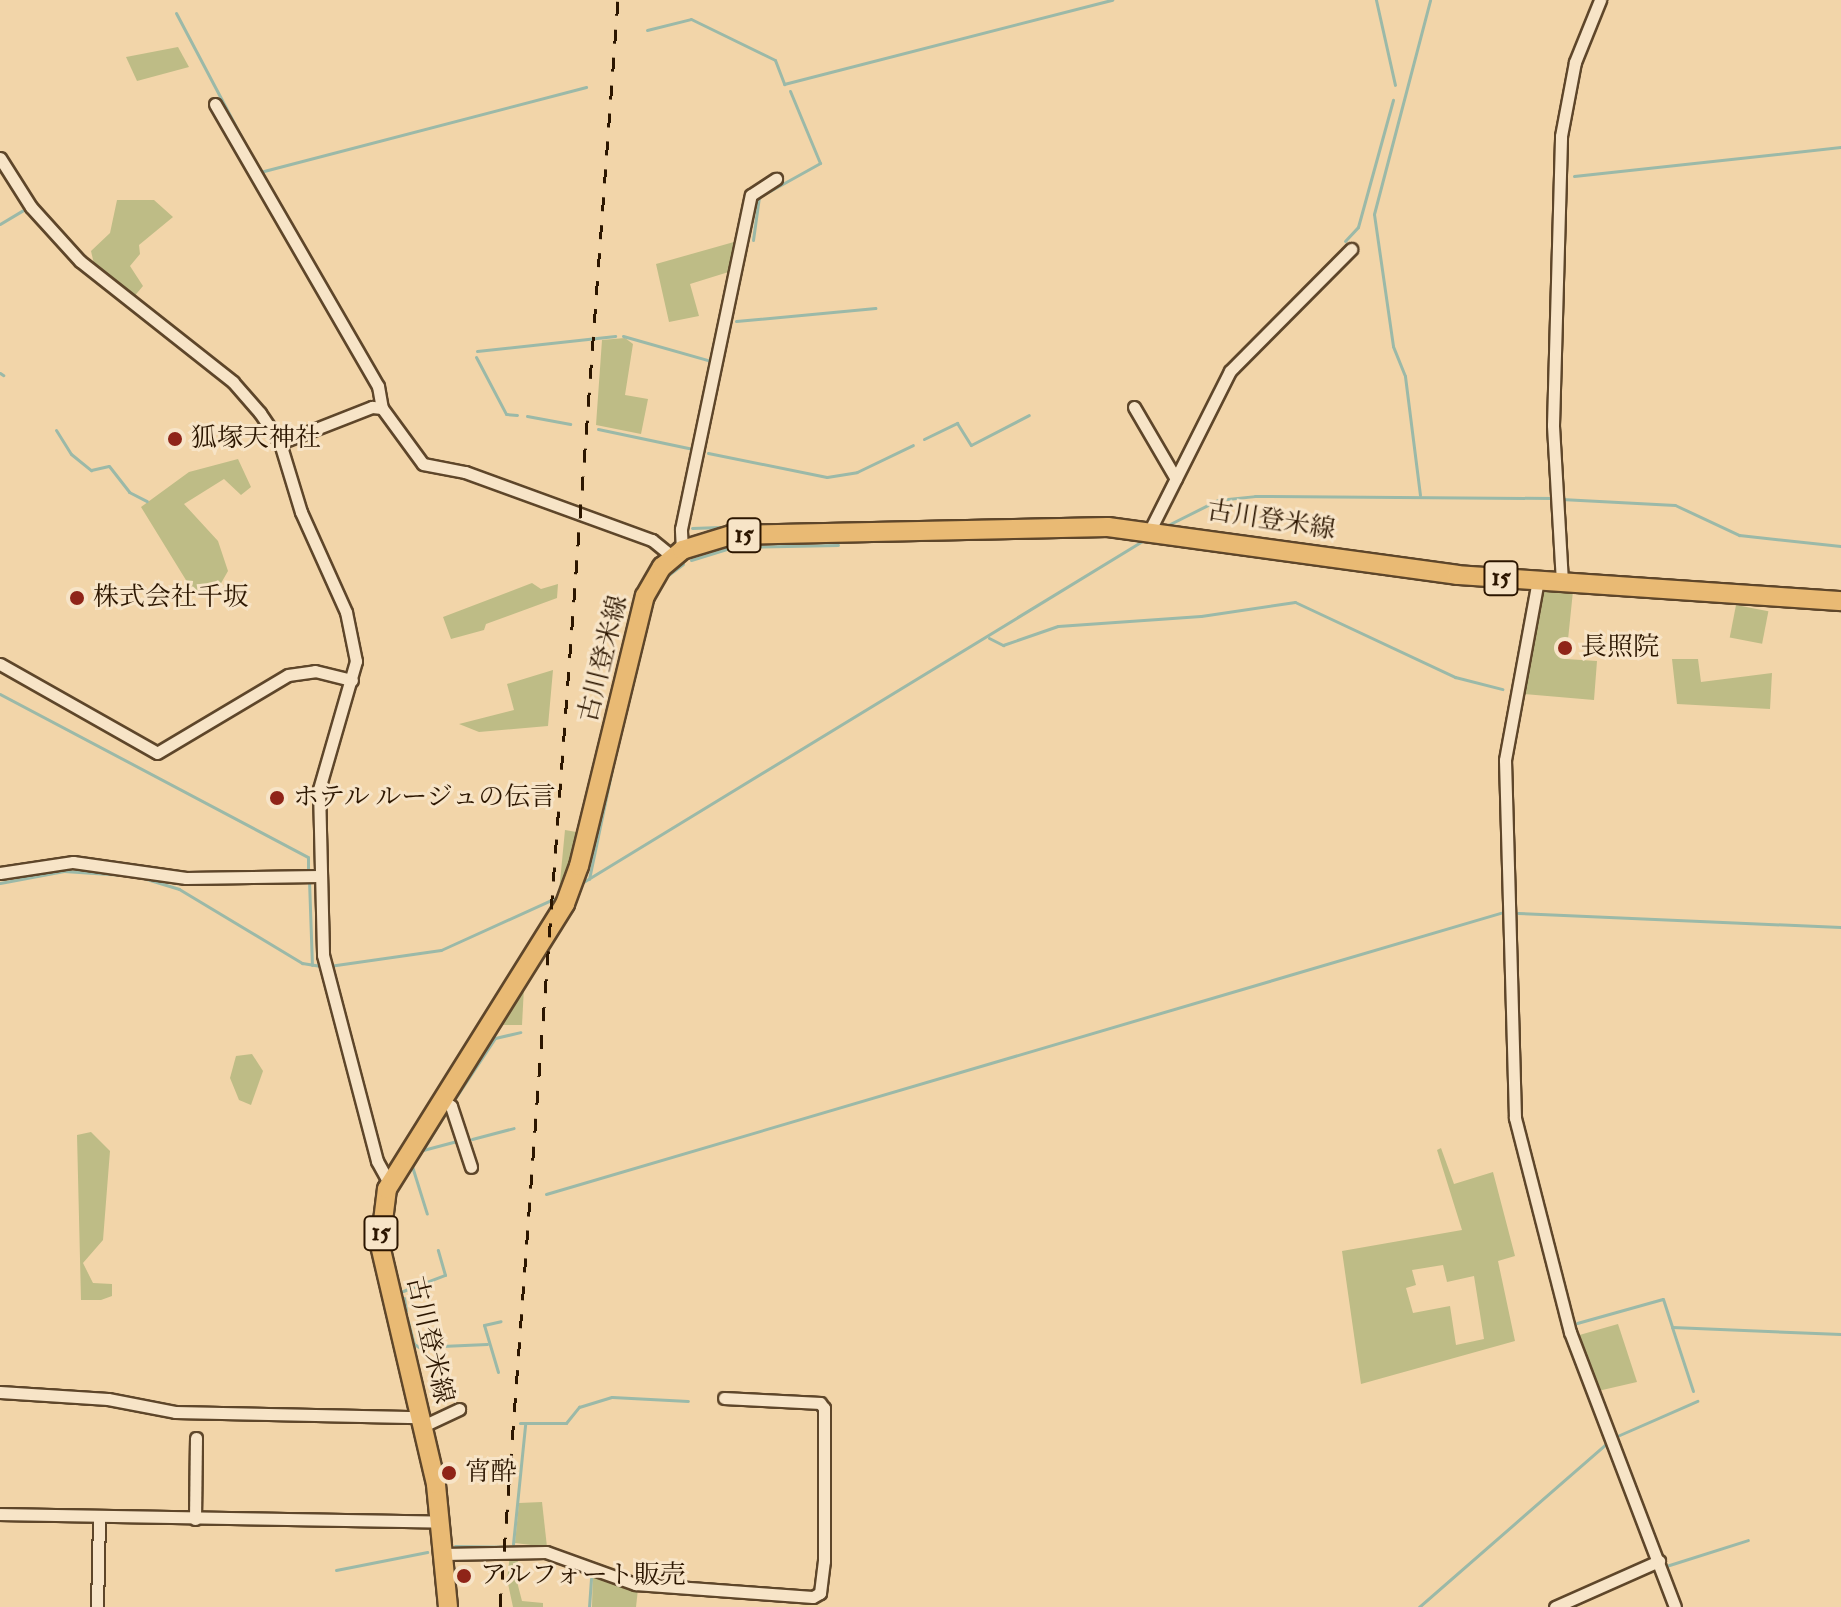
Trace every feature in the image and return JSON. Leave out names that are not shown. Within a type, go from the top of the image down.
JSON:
[{"type":"main road","name":"古川登米線","points":[[448,1607],[441,1522],[422,1422],[380,1245],[390,1184],[565,904],[579,869],[645,596],[678,553],[731,535],[1156,531],[1398,568],[1841,601]]},
{"type":"street","points":[[1562,582],[1556,498],[1561,136],[1575,62],[1600,0]]},
{"type":"street","points":[[215,104],[378,386],[382,408],[423,464],[465,472],[652,540],[678,553],[729,318],[751,195],[776,179]]},
{"type":"street","points":[[0,158],[31,207],[80,261],[233,382],[280,443],[301,512],[346,612],[356,661],[319,789],[318,876],[326,968],[377,1161],[390,1184]]},
{"type":"street","points":[[1156,531],[1176,479],[1230,371],[1351,249]]},
{"type":"street","points":[[280,443],[372,407],[382,408]]},
{"type":"street","points":[[1134,407],[1176,479]]},
{"type":"street","points":[[1538,580],[1505,760],[1515,1118],[1558,1294],[1675,1607]]},
{"type":"street","points":[[0,664],[157,753],[288,675],[315,671],[352,680]]},
{"type":"street","points":[[0,873],[73,862],[186,878],[318,876]]},
{"type":"street","points":[[443,1100],[451,1106],[471,1167]]},
{"type":"street","points":[[0,1392],[108,1399],[175,1412],[422,1422],[459,1409]]},
{"type":"street","points":[[444,1554],[546,1552],[635,1584],[813,1597],[820,1593],[824,1561],[824,1408],[820,1403],[724,1398]]},
{"type":"street","points":[[195,1519],[196,1438]]},
{"type":"street","points":[[0,1514],[441,1522]]},
{"type":"street","points":[[97,1607],[99,1516]]},
{"type":"street","points":[[1555,1607],[1660,1565]]},
{"type":"shaded area","points":[[178,47],[189,67],[137,81],[126,57]]},
{"type":"shaded area","points":[[117,200],[154,200],[173,217],[139,245],[140,254],[130,266],[143,286],[132,299],[94,264],[91,251],[110,233]]},
{"type":"shaded area","points":[[741,240],[735,270],[690,284],[699,316],[669,322],[656,264]]},
{"type":"shaded area","points":[[625,338],[633,344],[625,395],[648,399],[641,434],[596,425],[602,340]]},
{"type":"shaded area","points":[[238,459],[251,487],[241,495],[224,479],[184,504],[218,541],[228,571],[220,585],[197,598],[141,507],[189,472]]},
{"type":"shaded area","points":[[532,583],[541,589],[558,584],[557,598],[486,624],[484,630],[451,639],[443,617]]},
{"type":"shaded area","points":[[1546,591],[1573,591],[1566,659],[1597,661],[1594,700],[1524,694],[1540,595]]},
{"type":"shaded area","points":[[1736,605],[1768,611],[1762,644],[1730,637]]},
{"type":"shaded area","points":[[1672,659],[1698,659],[1701,682],[1772,673],[1770,709],[1677,704]]},
{"type":"shaded area","points":[[553,670],[548,726],[479,732],[459,724],[514,710],[507,684]]},
{"type":"shaded area","points":[[565,830],[582,833],[568,888],[559,892]]},
{"type":"shaded area","points":[[524,987],[522,1025],[499,1025]]},
{"type":"shaded area","points":[[252,1054],[263,1071],[251,1105],[239,1100],[230,1078],[236,1056]]},
{"type":"shaded area","points":[[91,1132],[110,1151],[103,1240],[83,1263],[93,1283],[112,1284],[112,1296],[101,1300],[81,1300],[77,1135]]},
{"type":"shaded area","points":[[1441,1148],[1454,1184],[1493,1172],[1515,1256],[1498,1261],[1515,1341],[1361,1384],[1342,1251],[1462,1230],[1437,1150]],"holes":[[[1443,1265],[1447,1282],[1474,1276],[1484,1339],[1456,1345],[1450,1306],[1413,1313],[1406,1288],[1416,1285],[1412,1270]]]},
{"type":"shaded area","points":[[1618,1324],[1637,1382],[1598,1391],[1576,1336]]},
{"type":"shaded area","points":[[542,1502],[547,1547],[515,1543],[519,1503]]},
{"type":"shaded area","points":[[510,1555],[519,1556],[515,1574],[522,1601],[543,1603],[543,1607],[513,1607],[507,1579]]},
{"type":"shaded area","points":[[593,1570],[638,1589],[636,1607],[592,1607]]},
{"type":"waterway","points":[[647,30],[691,19],[775,60],[784,84],[1112,0]]},
{"type":"waterway","points":[[1376,0],[1395,85]]},
{"type":"waterway","points":[[1420,495],[1405,376],[1393,346],[1374,214],[1430,0]]},
{"type":"waterway","points":[[176,13],[253,159]]},
{"type":"waterway","points":[[260,172],[586,87]]},
{"type":"waterway","points":[[753,240],[759,197],[820,163],[790,91]]},
{"type":"waterway","points":[[1345,241],[1358,227],[1393,100]]},
{"type":"waterway","points":[[1574,176],[1841,147]]},
{"type":"waterway","points":[[0,224],[22,211]]},
{"type":"waterway","points":[[736,321],[875,308]]},
{"type":"waterway","points":[[477,351],[615,336]]},
{"type":"waterway","points":[[623,336],[711,361]]},
{"type":"waterway","points":[[476,357],[506,414],[517,415]]},
{"type":"waterway","points":[[924,439],[957,423],[971,445],[1029,415]]},
{"type":"waterway","points":[[527,416],[570,424]]},
{"type":"waterway","points":[[598,429],[693,449]]},
{"type":"waterway","points":[[56,430],[71,454],[91,470],[109,466],[129,492],[147,501]]},
{"type":"waterway","points":[[708,453],[827,477],[857,472],[913,445]]},
{"type":"waterway","points":[[1164,527],[1218,500],[1255,496],[1553,498]]},
{"type":"waterway","points":[[1561,499],[1675,505],[1739,535],[1841,546]]},
{"type":"waterway","points":[[692,528],[728,527]]},
{"type":"waterway","points":[[580,884],[1144,540]]},
{"type":"waterway","points":[[691,560],[733,547],[838,545]]},
{"type":"waterway","points":[[667,576],[683,564]]},
{"type":"waterway","points":[[989,638],[1003,645],[1058,626],[1201,616],[1295,602],[1455,677],[1502,689]]},
{"type":"waterway","points":[[0,694],[308,857],[308,873]]},
{"type":"waterway","points":[[589,879],[612,769]]},
{"type":"waterway","points":[[0,883],[64,871],[124,875]]},
{"type":"waterway","points":[[140,877],[179,889],[302,963],[321,966]]},
{"type":"waterway","points":[[309,880],[312,965]]},
{"type":"waterway","points":[[329,966],[441,950],[560,896]]},
{"type":"waterway","points":[[546,1194],[1500,913]]},
{"type":"waterway","points":[[1518,913],[1841,927]]},
{"type":"waterway","points":[[454,1100],[495,1038],[520,1032]]},
{"type":"waterway","points":[[447,1110],[423,1150],[457,1141]]},
{"type":"waterway","points":[[472,1139],[514,1128]]},
{"type":"waterway","points":[[411,1163],[427,1214]]},
{"type":"waterway","points":[[403,1291],[445,1275],[438,1250]]},
{"type":"waterway","points":[[404,1298],[406,1311]]},
{"type":"waterway","points":[[1577,1323],[1663,1299],[1672,1327]]},
{"type":"waterway","points":[[407,1318],[414,1344],[419,1347],[487,1344]]},
{"type":"waterway","points":[[498,1372],[484,1325],[501,1321]]},
{"type":"waterway","points":[[1693,1391],[1672,1327],[1841,1334]]},
{"type":"waterway","points":[[520,1423],[566,1423],[579,1407],[612,1397],[688,1401]]},
{"type":"waterway","points":[[1615,1437],[1697,1401]]},
{"type":"waterway","points":[[513,1544],[525,1425]]},
{"type":"waterway","points":[[1419,1607],[1609,1441]]},
{"type":"waterway","points":[[1663,1567],[1748,1540]]},
{"type":"waterway","points":[[455,1546],[539,1547]]},
{"type":"waterway","points":[[558,1551],[588,1560]]},
{"type":"waterway","points":[[336,1570],[427,1552]]},
{"type":"waterway","points":[[1629,1580],[1656,1569]]},
{"type":"waterway","points":[[589,1607],[591,1575]]},
{"type":"railway","points":[[500,1607],[618,0]]},
{"type":"place","name":"狐塚天神社","points":[[175,439]]},
{"type":"place","name":"株式会社千坂","points":[[77,598]]},
{"type":"place","name":"長照院","points":[[1565,648]]},
{"type":"place","name":"ホテル ルージュの伝言","points":[[277,798]]},
{"type":"place","name":"宵酔","points":[[449,1473]]},
{"type":"place","name":"アルフォート販売","points":[[464,1576]]}]
